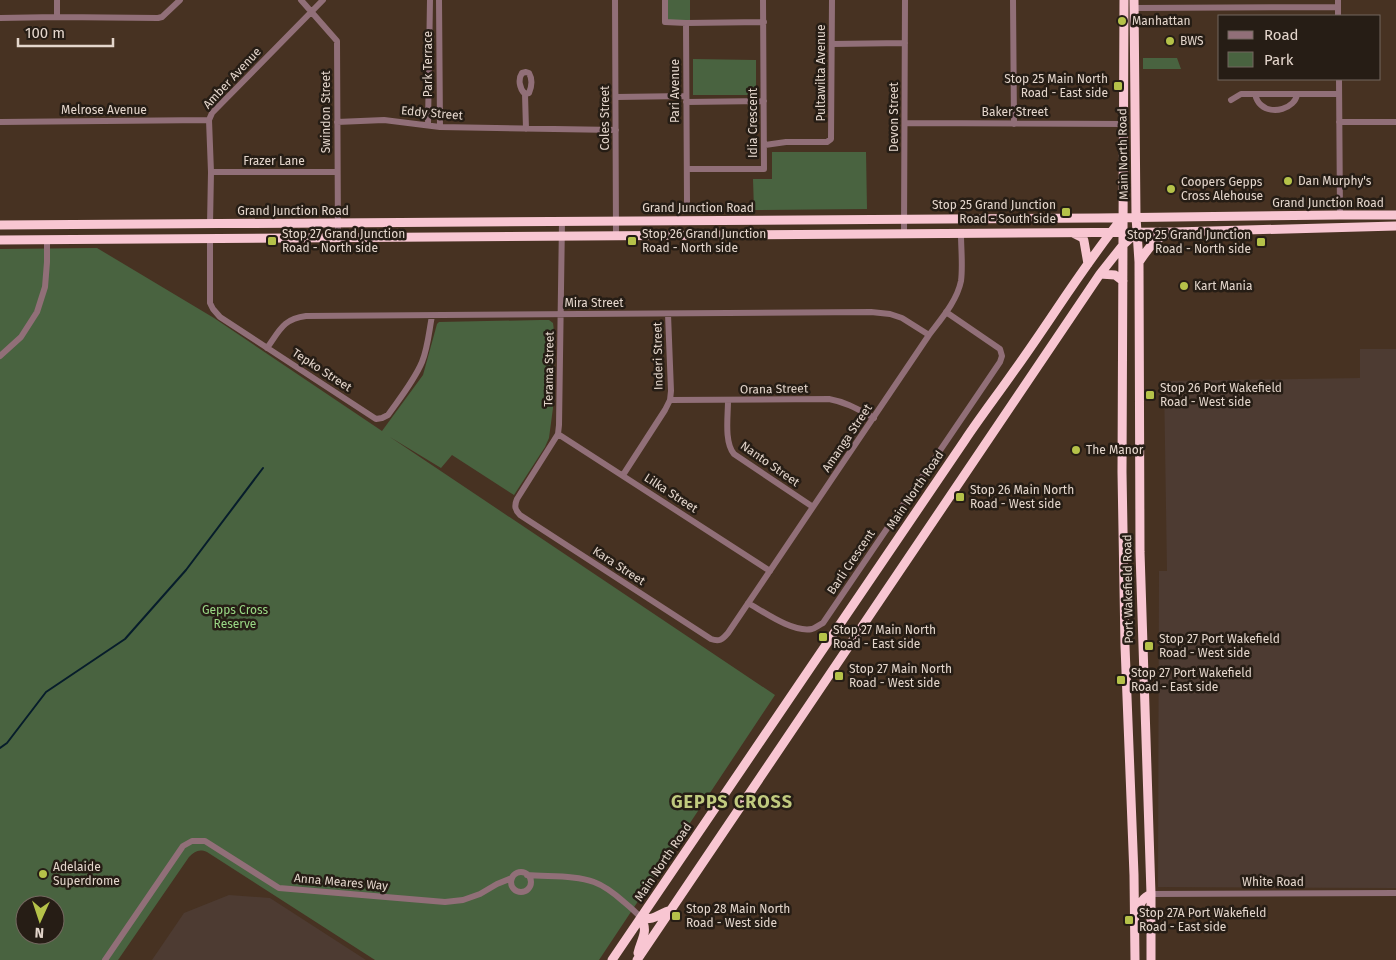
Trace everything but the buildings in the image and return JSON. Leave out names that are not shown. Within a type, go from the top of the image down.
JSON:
[{"type":"highway","points":[[1124,4],[1134,4]]},
{"type":"highway","name":"Main North Road","points":[[612,960],[964,440],[1123,217],[1124,4]]},
{"type":"highway","name":"Main North Road","points":[[1134,4],[1136,217]]},
{"type":"highway","points":[[1340,215],[1340,228]]},
{"type":"highway","name":"Grand Junction Road","points":[[0,227],[616,220],[1396,215]]},
{"type":"highway","name":"Port Wakefield Road","points":[[1123,217],[1122,408],[1125,646],[1134,875],[1135,960]]},
{"type":"highway","name":"Port Wakefield Road","points":[[1136,217],[1139,262],[1140,552],[1151,894],[1151,960]]},
{"type":"highway","points":[[950,218],[961,234],[971,218]]},
{"type":"highway","name":"Grand Junction Road","points":[[0,240],[1175,232],[1396,226]]},
{"type":"highway","name":"Grand Junction Road","points":[[0,227],[42,229],[47,232],[47,240]]},
{"type":"highway","points":[[1072,232],[1084,241],[1088,264]]},
{"type":"highway","points":[[637,960],[1100,274],[1123,245],[1137,232]]},
{"type":"highway","points":[[1139,262],[1155,241],[1175,232]]},
{"type":"highway","points":[[1100,274],[1115,275],[1123,281]]},
{"type":"highway","points":[[1014,372],[1028,381]]},
{"type":"highway","points":[[1122,408],[1139,409]]},
{"type":"highway","points":[[1125,646],[1142,647]]},
{"type":"highway","points":[[1134,875],[1151,894],[1140,902],[1134,921]]},
{"type":"highway","points":[[641,918],[652,919],[665,911],[671,910]]},
{"type":"highway","points":[[637,960],[645,930],[641,918]]},
{"type":"street","points":[[57,0],[57,17]]},
{"type":"street","points":[[0,18],[158,18],[162,17],[180,0]]},
{"type":"street","name":"Swindon Street","points":[[301,0],[337,41],[338,238]]},
{"type":"street","name":"Amber Avenue","points":[[210,224],[209,120],[212,113],[323,0]]},
{"type":"street","name":"Park Terrace","points":[[428,125],[430,0]]},
{"type":"street","name":"Park Terrace","points":[[439,0],[440,127]]},
{"type":"street","name":"Coles Street","points":[[615,0],[616,235]]},
{"type":"street","points":[[665,0],[665,22],[764,22]]},
{"type":"street","name":"Idia Crescent","points":[[687,169],[764,168],[763,0]]},
{"type":"street","name":"Pultawilta Avenue","points":[[765,145],[786,142],[827,142],[831,139],[832,0]]},
{"type":"street","name":"Devon Street","points":[[904,233],[905,0]]},
{"type":"street","points":[[1013,0],[1014,124]]},
{"type":"street","points":[[1134,4],[1338,3]]},
{"type":"street","name":"Pari Avenue","points":[[686,23],[687,202]]},
{"type":"street","points":[[832,44],[905,44]]},
{"type":"street","points":[[1339,80],[1340,215]]},
{"type":"street","points":[[525,94],[526,129]]},
{"type":"street","points":[[1231,100],[1241,94],[1339,94]]},
{"type":"street","points":[[1255,94],[1258,102],[1263,106],[1278,109],[1288,108],[1296,100],[1297,94]]},
{"type":"street","points":[[616,97],[764,101]]},
{"type":"street","name":"Melrose Avenue","points":[[0,122],[209,120]]},
{"type":"street","name":"Eddy Street","points":[[337,122],[384,120],[440,127],[616,130]]},
{"type":"street","points":[[1340,122],[1396,122]]},
{"type":"street","name":"Baker Street","points":[[905,123],[1124,124]]},
{"type":"street","name":"Frazer Lane","points":[[210,172],[337,172]]},
{"type":"street","name":"Terama Street","points":[[558,434],[562,221]]},
{"type":"street","name":"Amanga Street","points":[[718,641],[728,633],[957,295],[961,280],[961,234]]},
{"type":"street","name":"Tepko Street","points":[[210,238],[210,303],[220,317],[376,419],[388,415],[417,372],[427,343],[432,316]]},
{"type":"street","points":[[0,356],[21,337],[37,312],[45,287],[47,240]]},
{"type":"street","name":"Mira Street","points":[[267,348],[285,323],[295,317],[306,316],[871,312],[890,314],[902,318],[929,335]]},
{"type":"street","name":"Barli Crescent","points":[[748,603],[786,624],[798,628],[812,629],[823,623],[834,607],[1002,356],[1000,349],[946,312]]},
{"type":"street","name":"Inderi Street","points":[[623,475],[670,400],[668,314]]},
{"type":"street","name":"Orana Street","points":[[670,400],[829,399],[852,406],[874,418]]},
{"type":"street","name":"Nanto Street","points":[[728,401],[728,439],[730,449],[734,454],[814,507]]},
{"type":"street","name":"Lilka Street","points":[[558,434],[770,571]]},
{"type":"street","name":"Kara Street","points":[[558,434],[515,504],[515,510],[711,639],[718,641]]},
{"type":"street","name":"Anna Meares Way","points":[[105,960],[184,846],[192,840],[205,841],[279,888],[445,902],[464,900],[512,878]]},
{"type":"street","points":[[512,886],[512,878],[519,872],[544,877],[583,879],[605,888],[641,918]]},
{"type":"street","points":[[527,875],[530,879],[530,884]]},
{"type":"street","points":[[497,884],[512,886],[522,892],[530,884],[544,877]]},
{"type":"street","name":"White Road","points":[[1151,894],[1396,893]]},
{"type":"shaded area","points":[[1360,349],[1396,349],[1396,888],[1158,887],[1159,571],[1167,571],[1164,381],[1360,378]]},
{"type":"shaded area","points":[[229,895],[270,898],[366,960],[152,960],[184,913]]},
{"type":"green space","points":[[667,0],[690,0],[690,20],[667,20]]},
{"type":"green space","points":[[1143,58],[1177,58],[1181,69],[1143,69]]},
{"type":"green space","points":[[693,59],[756,60],[756,95],[693,95]]},
{"type":"green space","points":[[772,152],[866,152],[867,209],[754,210],[753,179],[772,179]]},
{"type":"green space","name":"Gepps Cross Reserve","points":[[97,248],[214,318],[382,431],[423,375],[439,322],[549,320],[553,323],[553,408],[549,438],[514,495],[452,455],[441,468],[390,437],[775,695],[599,960],[375,960],[207,852],[199,851],[189,857],[118,960],[0,960],[0,249]]},
{"type":"waterway","points":[[0,748],[7,743],[46,692],[125,639],[186,570],[263,468]]},
{"type":"place","name":"Manhattan","points":[[1122,21]]},
{"type":"place","name":"BWS","points":[[1170,41]]},
{"type":"place","name":"Stop 25 Main North Road - East side","points":[[1118,86]]},
{"type":"place","name":"Dan Murphy's","points":[[1288,181]]},
{"type":"place","name":"Coopers Gepps Cross Alehouse","points":[[1171,189]]},
{"type":"place","name":"Stop 25 Grand Junction Road - South side","points":[[1066,212]]},
{"type":"place","name":"Stop 27 Grand Junction Road - North side","points":[[272,241]]},
{"type":"place","name":"Stop 26 Grand Junction Road - North side","points":[[632,241]]},
{"type":"place","name":"Stop 25 Grand Junction Road - North side","points":[[1261,242]]},
{"type":"place","name":"Kart Mania","points":[[1184,286]]},
{"type":"place","name":"Stop 26 Port Wakefield Road - West side","points":[[1150,395]]},
{"type":"place","name":"The Manor","points":[[1076,450]]},
{"type":"place","name":"Stop 26 Main North Road - West side","points":[[960,497]]},
{"type":"place","name":"Stop 27 Main North Road - East side","points":[[823,637]]},
{"type":"place","name":"Stop 27 Port Wakefield Road - West side","points":[[1149,646]]},
{"type":"place","name":"Stop 27 Main North Road - West side","points":[[839,676]]},
{"type":"place","name":"Stop 27 Port Wakefield Road - East side","points":[[1121,680]]},
{"type":"place","name":"Adelaide Superdrome","points":[[43,874]]},
{"type":"place","name":"Stop 28 Main North Road - West side","points":[[676,916]]},
{"type":"place","name":"Stop 27A Port Wakefield Road - East side","points":[[1129,920]]},
{"type":"district","name":"GEPPS CROSS","points":[[732,802]]}]
